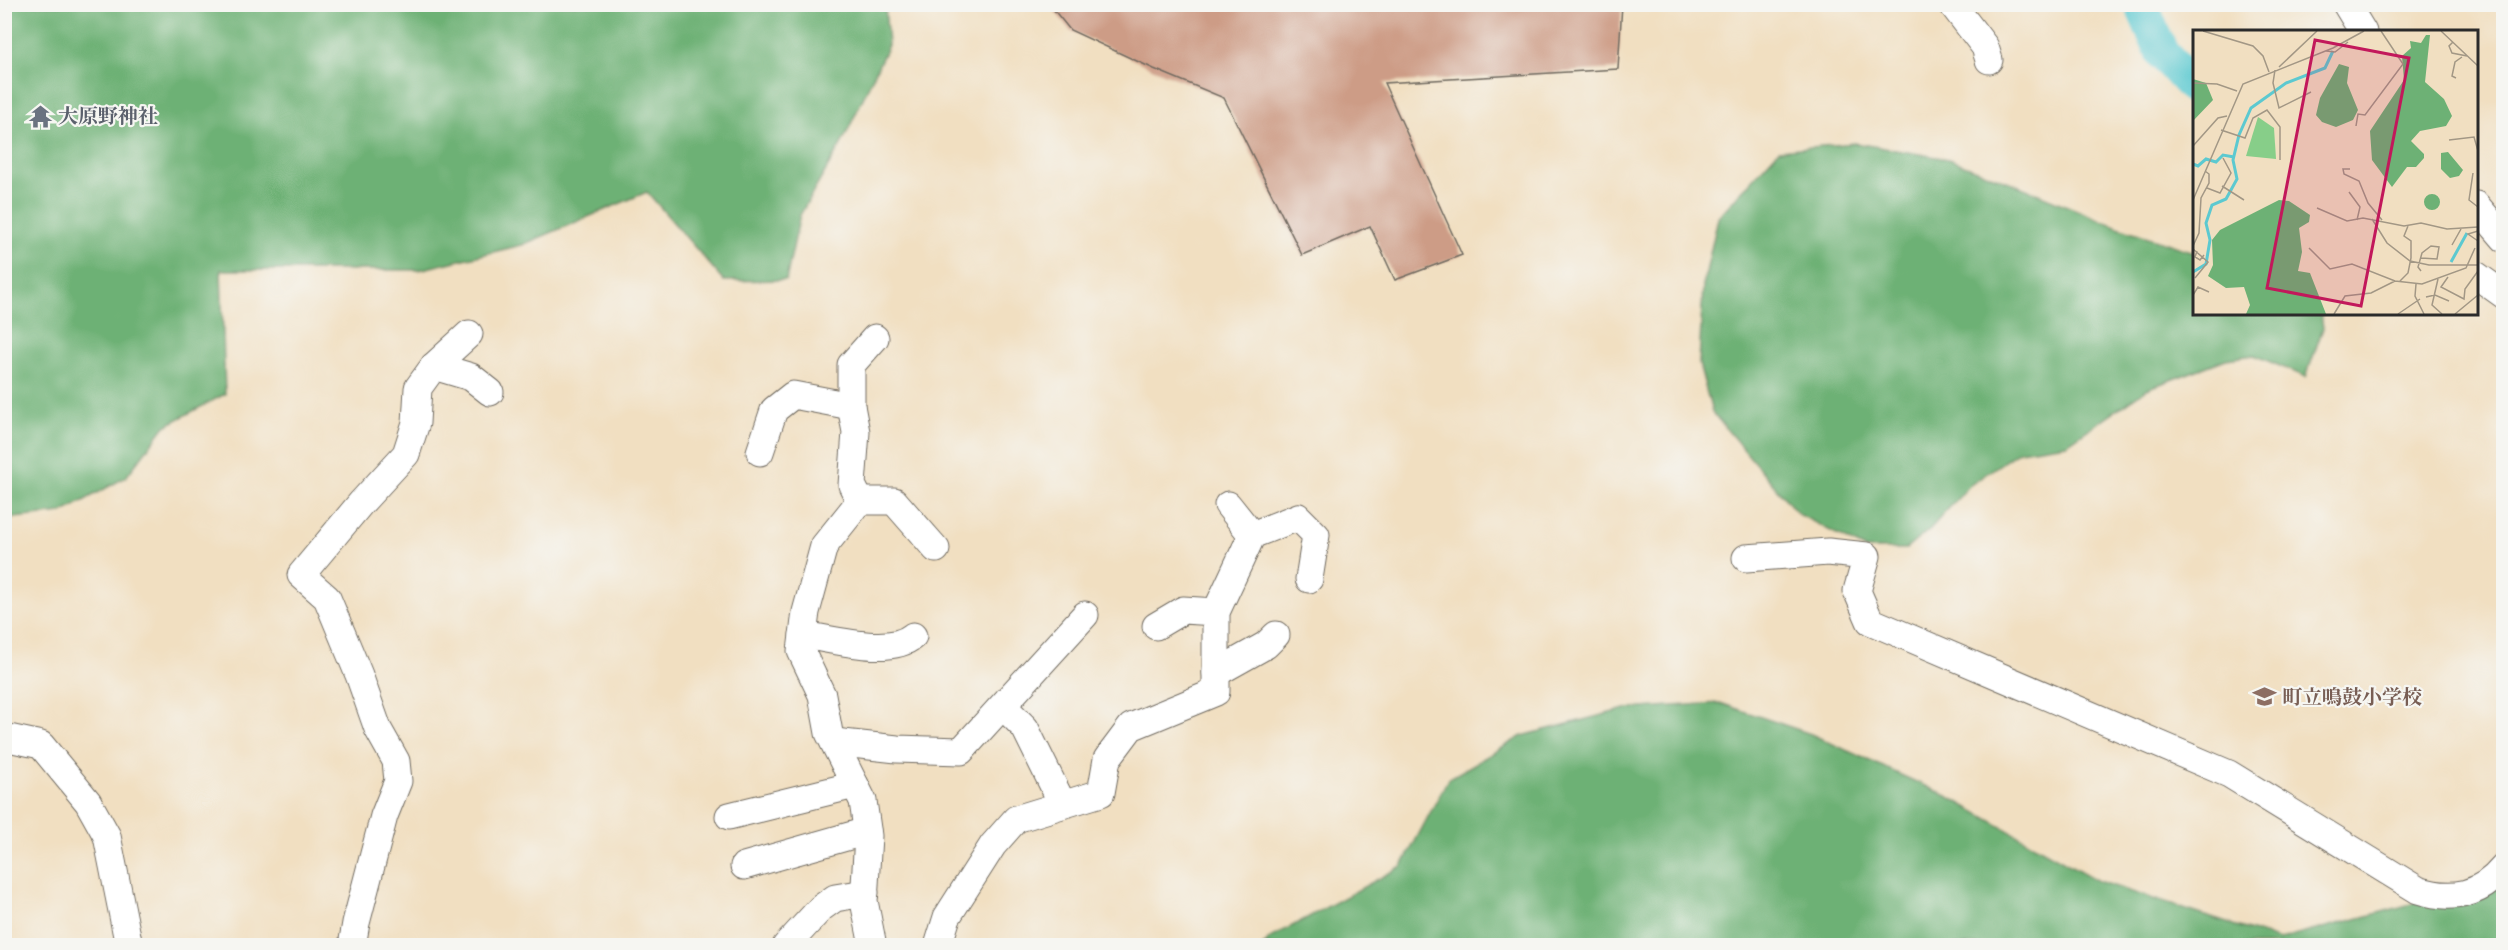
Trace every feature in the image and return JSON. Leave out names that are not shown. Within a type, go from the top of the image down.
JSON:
[{"type":"street","points":[[1952,4],[1985,47],[1989,60]]},
{"type":"street","points":[[2346,4],[2362,30]]},
{"type":"street","points":[[2478,208],[2504,238]]},
{"type":"street","points":[[2478,276],[2504,295]]},
{"type":"street","points":[[352,945],[384,816],[398,781],[396,762],[378,729],[359,675],[327,598],[301,575],[361,503],[406,454],[416,423],[418,388],[434,366],[469,334]]},
{"type":"street","points":[[860,501],[852,485],[856,432],[851,406],[851,365],[875,338]]},
{"type":"street","points":[[434,366],[471,377],[490,392]]},
{"type":"street","points":[[760,452],[774,410],[793,396],[851,406]]},
{"type":"street","points":[[860,501],[894,501],[936,549]]},
{"type":"street","points":[[860,501],[824,546],[806,612],[801,651],[822,695],[829,733],[862,801],[867,831],[865,893],[873,945]]},
{"type":"street","points":[[1228,505],[1252,535]]},
{"type":"street","points":[[938,945],[947,917],[993,845],[1016,819],[1062,803],[1101,793],[1107,759],[1131,727],[1216,692],[1216,612],[1252,535],[1298,517],[1316,535],[1309,579]]},
{"type":"street","points":[[1746,558],[1828,552],[1867,556],[1857,591],[1870,621],[2229,774],[2418,890],[2439,897],[2475,892],[2496,877],[2504,867]]},
{"type":"street","points":[[1156,626],[1184,610],[1216,612]]},
{"type":"street","points":[[834,742],[897,749],[962,752],[1085,615]]},
{"type":"street","points":[[1216,673],[1266,645],[1276,634]]},
{"type":"street","points":[[803,635],[884,646],[905,642],[912,636]]},
{"type":"street","points":[[1003,706],[1025,728],[1062,803]]},
{"type":"street","points":[[4,737],[41,745],[88,802],[107,836],[129,945]]},
{"type":"street","points":[[729,816],[855,785]]},
{"type":"street","points":[[744,866],[867,831]]},
{"type":"street","points":[[786,945],[821,908],[835,898],[865,893]]},
{"type":"green space","points":[[5,5],[885,5],[888,45],[843,141],[800,215],[786,280],[724,281],[647,192],[522,245],[419,270],[221,270],[225,394],[165,426],[126,477],[62,513],[5,519]]},
{"type":"green space","points":[[1855,143],[1948,159],[2118,227],[2193,252],[2193,315],[2321,315],[2323,328],[2306,377],[2254,355],[2226,359],[2147,389],[2067,444],[2019,451],[1969,486],[1930,529],[1906,549],[1865,549],[1798,514],[1712,412],[1699,364],[1703,286],[1718,217],[1779,150]]},
{"type":"green space","points":[[1720,703],[1811,734],[1949,797],[2098,881],[2279,940],[2503,879],[2503,945],[1263,946],[1270,938],[1402,866],[1448,779],[1522,736],[1625,709]]},
{"type":"building","points":[[1049,4],[1622,4],[1618,69],[1384,83],[1462,255],[1395,280],[1370,226],[1302,255],[1224,98],[1070,30]]},
{"type":"waterway","points":[[2141,4],[2162,53],[2193,87]]},
{"type":"place","name":"大原野神社","points":[[40,116]]},
{"type":"place","name":"町立鳴鼓小学校","points":[[2264,697]]}]
